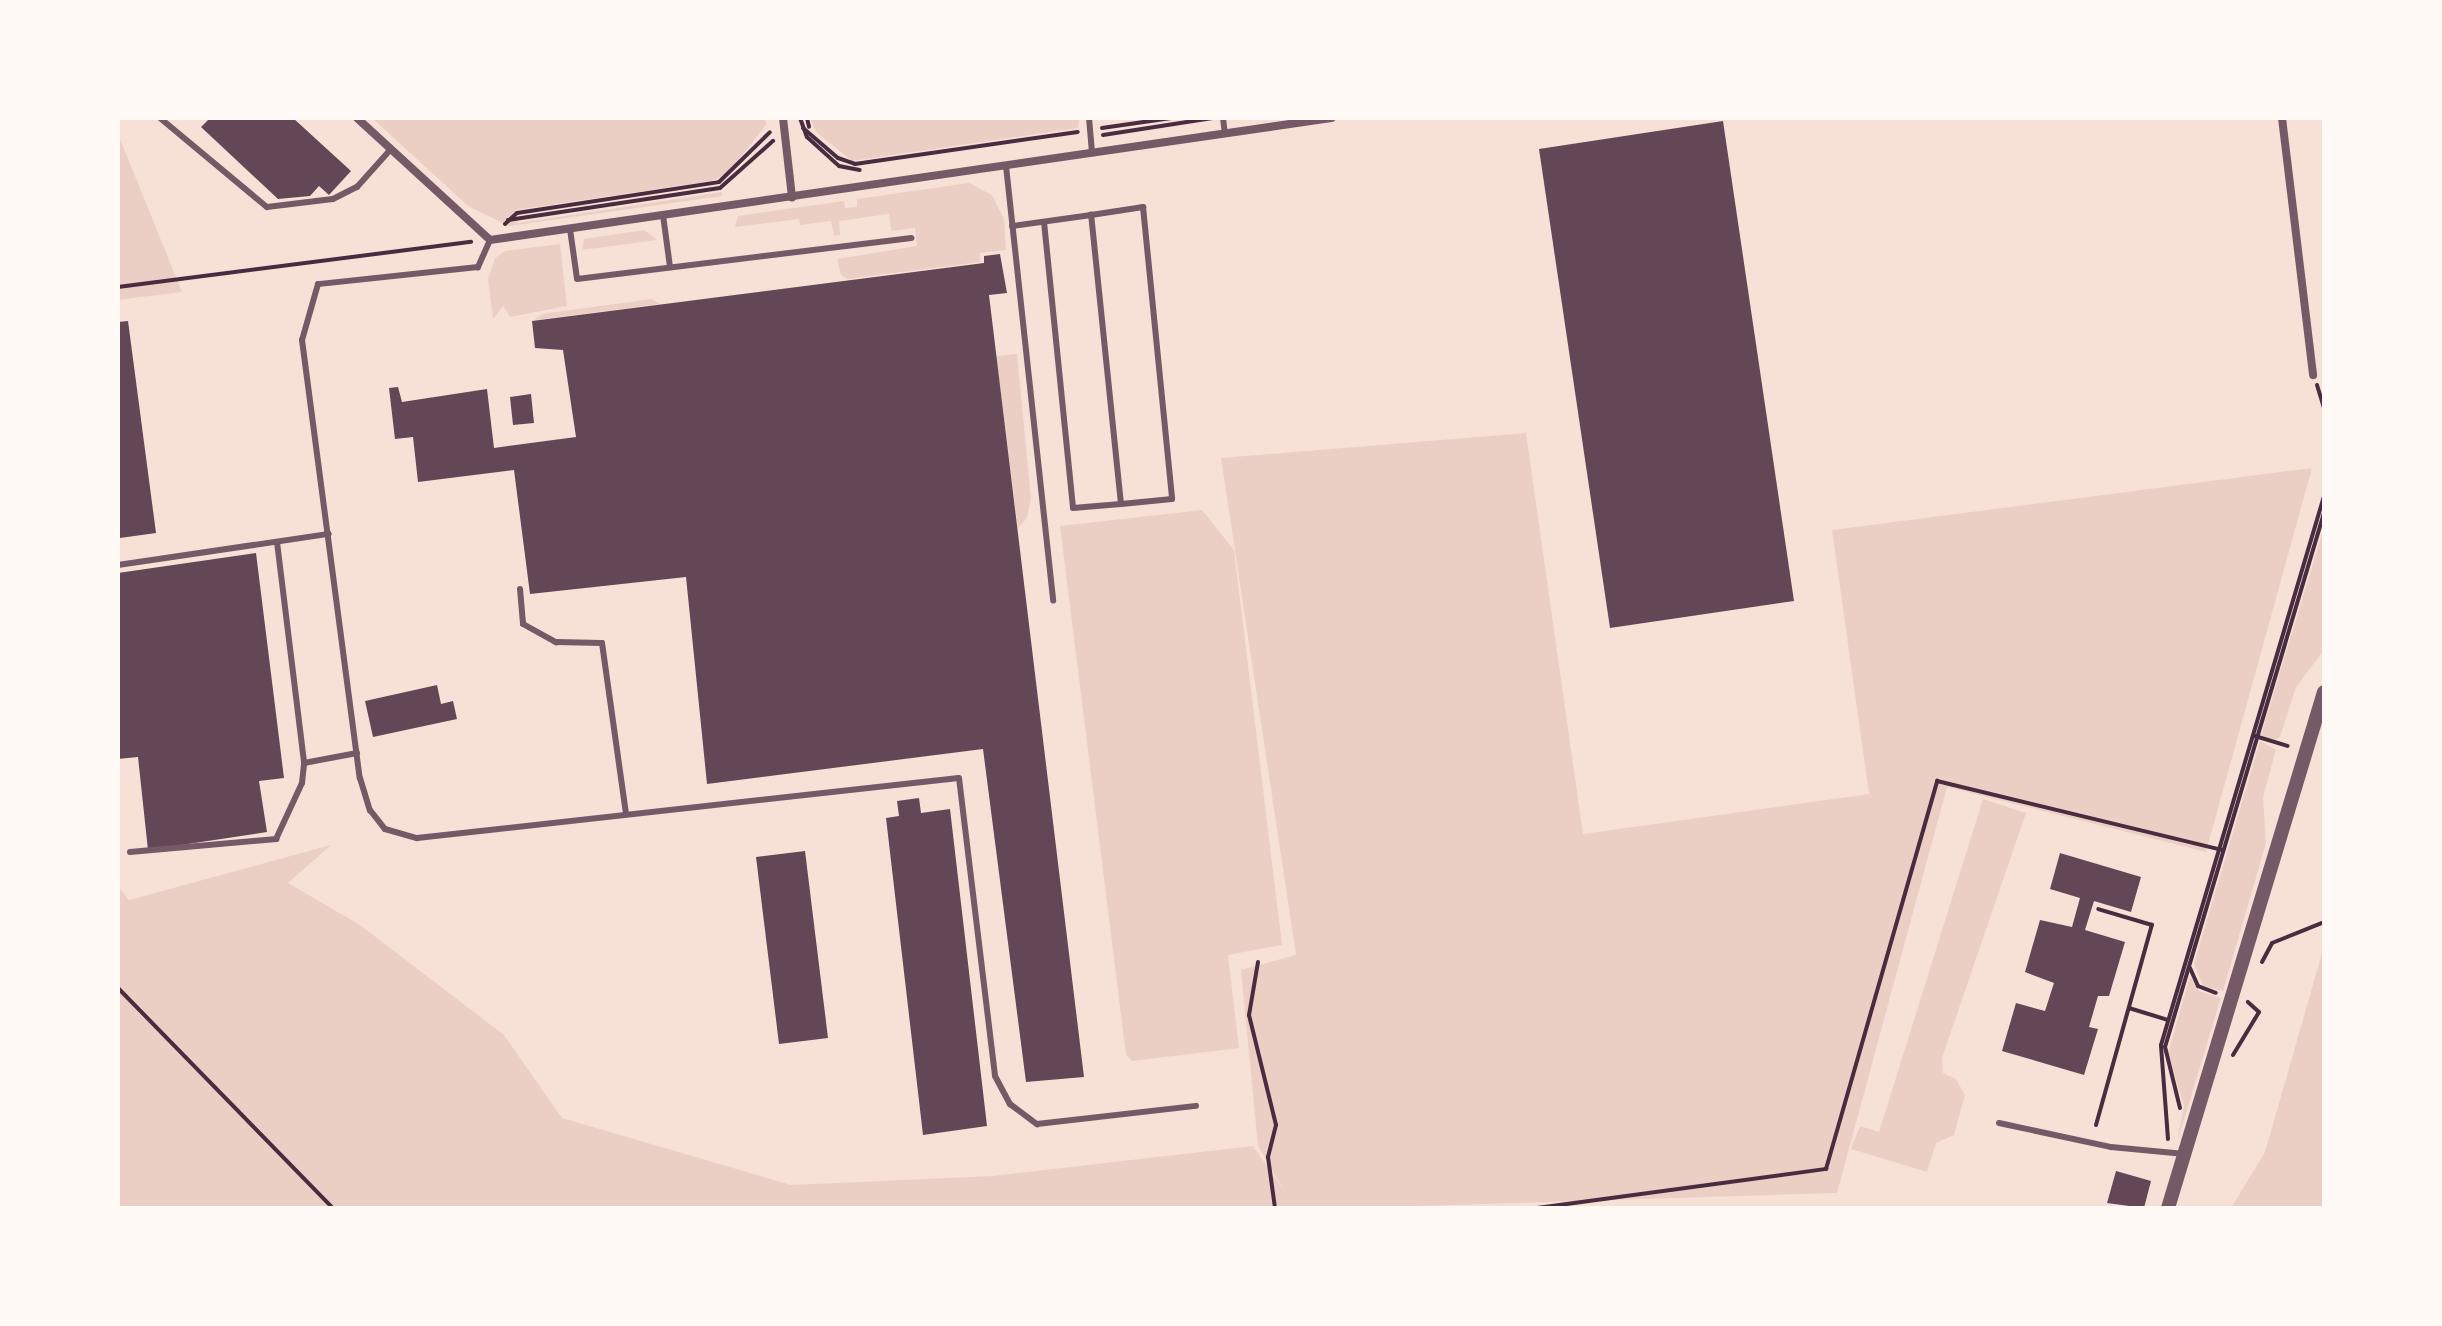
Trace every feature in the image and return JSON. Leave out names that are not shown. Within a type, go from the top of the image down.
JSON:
[{"type":"street","points":[[357,118],[490,240],[1331,118]]},
{"type":"street","points":[[783,118],[792,197]]},
{"type":"street","points":[[2282,118],[2313,375]]},
{"type":"street","points":[[2170,1203],[2175,1153],[2324,692]]},
{"type":"lane","points":[[160,118],[267,207],[333,199],[357,187],[391,149]]},
{"type":"lane","points":[[1089,118],[1092,153]]},
{"type":"lane","points":[[1223,118],[1225,134]]},
{"type":"lane","points":[[1006,166],[1053,600]]},
{"type":"lane","points":[[1012,226],[1143,207],[1172,499],[1073,508],[1044,222]]},
{"type":"lane","points":[[663,215],[670,267]]},
{"type":"lane","points":[[1091,215],[1121,504]]},
{"type":"lane","points":[[570,229],[577,279],[912,238]]},
{"type":"lane","points":[[490,240],[478,267],[318,284],[302,340],[357,753],[370,810],[385,829],[417,838],[959,778],[995,1076],[1010,1104],[1037,1124],[1196,1106]]},
{"type":"lane","points":[[118,565],[329,534]]},
{"type":"lane","points":[[130,852],[276,839],[302,783],[304,763],[277,542]]},
{"type":"lane","points":[[520,589],[523,624],[556,642],[602,643],[626,813]]},
{"type":"lane","points":[[304,763],[357,753]]},
{"type":"lane","points":[[1999,1123],[2111,1147],[2175,1153]]},
{"type":"path","points":[[768,118],[770,132]]},
{"type":"path","points":[[800,118],[838,158],[855,164],[1216,118]]},
{"type":"path","points":[[807,118],[807,137]]},
{"type":"path","points":[[770,132],[807,137],[839,166],[857,171],[1171,118]]},
{"type":"path","points":[[770,132],[732,174],[713,184],[517,213],[508,220],[720,188],[736,179],[763,145],[806,127]]},
{"type":"path","points":[[118,287],[490,240]]},
{"type":"path","points":[[2313,375],[2324,408]]},
{"type":"path","points":[[2255,736],[2324,496]]},
{"type":"path","points":[[2175,1153],[2159,1057],[2324,513]]},
{"type":"path","points":[[2255,736],[2288,746]]},
{"type":"path","points":[[1537,1208],[1826,1169],[1937,781],[2221,849]]},
{"type":"path","points":[[2179,1117],[2179,1098],[2164,1052],[2221,849]]},
{"type":"path","points":[[2096,1125],[2152,925],[2098,909]]},
{"type":"path","points":[[2260,966],[2272,943],[2324,922]]},
{"type":"path","points":[[1258,962],[1249,1015],[1276,1125],[1268,1157],[1275,1208]]},
{"type":"path","points":[[118,988],[333,1208]]},
{"type":"path","points":[[2243,1001],[2249,989]]},
{"type":"path","points":[[2128,1008],[2168,1020]]},
{"type":"path","points":[[2175,1153],[2177,1124]]},
{"type":"shaded area","points":[[372,118],[765,118],[766,125],[730,171],[712,181],[515,210],[518,223],[722,192],[722,196],[509,226],[468,206]]},
{"type":"shaded area","points":[[810,118],[1079,119],[1078,128],[852,161],[816,132]]},
{"type":"shaded area","points":[[118,134],[182,292],[118,300]]},
{"type":"shaded area","points":[[969,183],[992,195],[1004,219],[1006,250],[980,253],[980,262],[847,279],[841,275],[837,259],[917,246],[915,228],[891,231],[889,214],[839,221],[840,235],[834,236],[831,221],[800,225],[799,219],[735,227],[738,216],[844,201],[845,208],[857,207],[857,199]]},
{"type":"shaded area","points":[[644,230],[657,240],[582,250],[584,239]]},
{"type":"shaded area","points":[[560,244],[567,306],[510,317],[503,306],[493,319],[488,279],[495,258],[505,251]]},
{"type":"shaded area","points":[[652,299],[660,304],[534,320],[542,314]]},
{"type":"shaded area","points":[[1017,354],[1031,499],[1027,518],[1018,528],[996,356]]},
{"type":"shaded area","points":[[1526,433],[1583,834],[1869,794],[1832,530],[2312,468],[2206,852],[1947,787],[1837,1193],[1353,1208],[118,1208],[118,887],[129,900],[331,845],[288,883],[360,925],[504,1035],[562,1118],[791,1185],[993,1176],[1253,1146],[1285,1192],[1258,1146],[1241,970],[1296,955],[1221,458]]},
{"type":"shaded area","points":[[1202,510],[1234,550],[1282,945],[1228,955],[1239,1048],[1132,1061],[1126,1055],[1060,526]]},
{"type":"shaded area","points":[[2324,527],[2324,650],[2296,687],[2280,737],[2275,740],[2261,735]]},
{"type":"shaded area","points":[[2260,741],[2276,750],[2263,797],[2266,843],[2223,991],[2203,986],[2194,964]]},
{"type":"shaded area","points":[[1983,799],[2026,813],[1942,1058],[1943,1073],[1956,1079],[1965,1095],[1954,1135],[1936,1143],[1927,1172],[1851,1149],[1860,1126],[1879,1132]]},
{"type":"shaded area","points":[[2324,946],[2324,1208],[2231,1208],[2265,1152]]},
{"type":"shaded area","points":[[2190,976],[2199,991],[2221,998],[2177,1143],[2184,1106],[2168,1053]]},
{"type":"building","points":[[210,118],[293,118],[351,171],[329,195],[319,186],[310,196],[278,199],[201,127]]},
{"type":"building","points":[[1723,121],[1794,601],[1610,628],[1539,149]]},
{"type":"building","points":[[1000,254],[1007,293],[989,295],[1084,1077],[1026,1082],[983,749],[707,784],[686,577],[530,594],[514,470],[418,482],[413,437],[395,439],[389,388],[398,387],[402,402],[487,389],[494,448],[576,437],[563,350],[535,348],[532,321],[984,263],[984,256]]},
{"type":"building","points":[[128,321],[156,533],[120,538],[118,322]]},
{"type":"building","points":[[531,394],[534,423],[513,425],[510,397]]},
{"type":"building","points":[[256,553],[284,778],[259,781],[267,832],[148,850],[138,757],[118,759],[118,573]]},
{"type":"building","points":[[437,685],[441,704],[453,701],[457,719],[373,737],[365,701]]},
{"type":"building","points":[[919,798],[921,813],[950,809],[987,1126],[923,1135],[886,818],[899,816],[897,801]]},
{"type":"building","points":[[805,851],[828,1038],[779,1044],[756,857]]},
{"type":"building","points":[[2060,853],[2141,877],[2131,912],[2094,901],[2085,930],[2125,942],[2109,996],[2098,996],[2089,1027],[2098,1029],[2084,1075],[2002,1051],[2016,1003],[2045,1011],[2054,983],[2025,972],[2040,920],[2072,927],[2080,898],[2050,889]]},
{"type":"building","points":[[2116,1171],[2151,1181],[2144,1208],[2107,1203]]}]
